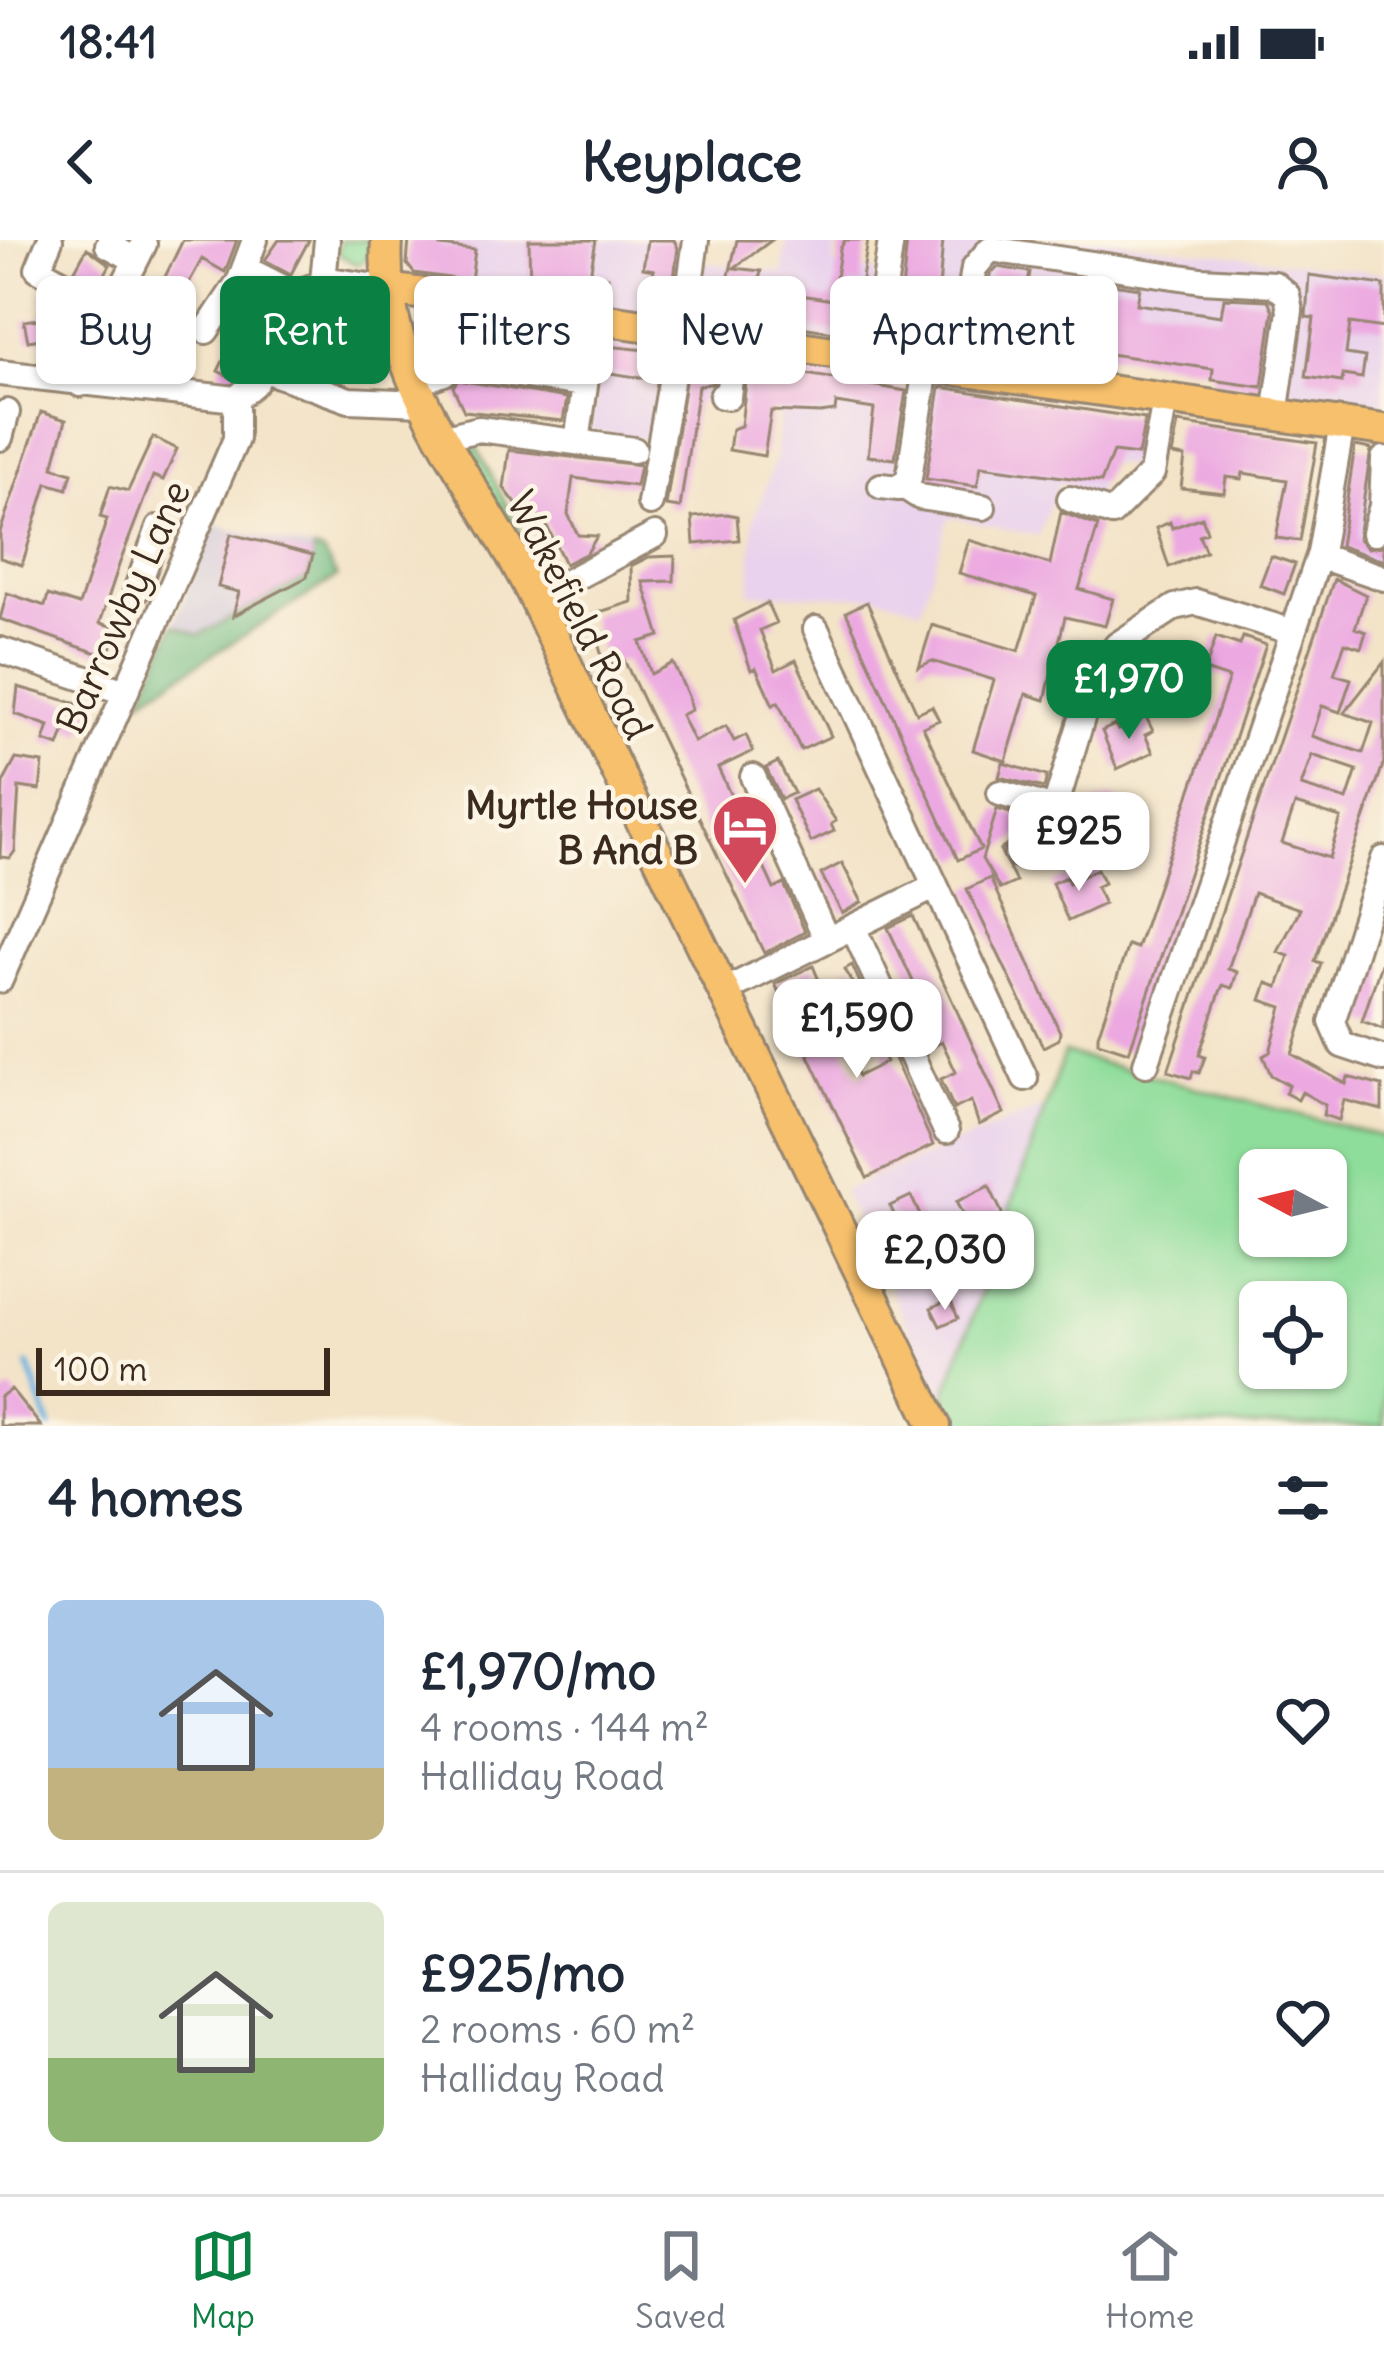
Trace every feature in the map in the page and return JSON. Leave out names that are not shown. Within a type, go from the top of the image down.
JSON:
[{"type":"main road","name":"Wakefield Road","points":[[387,240],[388,276]]},
{"type":"main road","name":"Wakefield Road","points":[[390,293],[418,393],[535,599],[645,837],[726,990],[935,1426]]},
{"type":"main road","points":[[1051,384],[1384,430]]},
{"type":"street","points":[[50,240],[38,268],[53,276]]},
{"type":"street","points":[[206,331],[245,269],[255,240]]},
{"type":"street","points":[[323,276],[327,240]]},
{"type":"street","points":[[690,276],[696,240]]},
{"type":"street","points":[[886,276],[891,240]]},
{"type":"street","points":[[108,244],[140,252],[128,276]]},
{"type":"street","points":[[973,276],[990,249],[1201,280],[1274,284],[1286,295],[1290,311],[1276,415]]},
{"type":"street","points":[[245,269],[259,276]]},
{"type":"street","points":[[0,373],[36,378]]},
{"type":"street","points":[[80,384],[236,399],[254,384]]},
{"type":"street","points":[[303,384],[349,400],[418,393],[430,384]]},
{"type":"street","points":[[578,442],[585,384]]},
{"type":"street","points":[[650,502],[670,384]]},
{"type":"street","points":[[722,396],[728,397],[729,384]]},
{"type":"street","points":[[924,384],[910,474],[892,486],[983,507]]},
{"type":"street","name":"Barrowby Lane","points":[[0,980],[236,439],[236,399]]},
{"type":"street","points":[[1070,499],[1112,513],[1152,473],[1165,400]]},
{"type":"street","points":[[0,438],[7,412]]},
{"type":"street","points":[[1146,1064],[1319,556],[1342,424]]},
{"type":"street","points":[[441,438],[479,429],[634,450]]},
{"type":"street","points":[[1374,533],[1382,506],[1384,460]]},
{"type":"street","points":[[136,591],[159,528]]},
{"type":"street","points":[[535,599],[655,535]]},
{"type":"street","points":[[149,555],[179,568]]},
{"type":"street","points":[[1319,556],[1384,578]]},
{"type":"street","points":[[1017,854],[1045,842],[1095,675],[1117,645],[1175,607],[1196,602],[1293,632]]},
{"type":"street","points":[[817,628],[1025,1078]]},
{"type":"street","points":[[0,650],[125,692]]},
{"type":"street","points":[[753,777],[827,940]]},
{"type":"street","points":[[1000,794],[1054,809]]},
{"type":"street","points":[[1384,859],[1331,1022],[1342,1045],[1384,1059]]},
{"type":"street","points":[[726,990],[934,887]]},
{"type":"street","points":[[854,927],[946,1131]]},
{"type":"shaded area","points":[[409,240],[689,240],[684,276],[637,276],[637,313],[613,309],[613,276],[417,276],[407,258]]},
{"type":"shaded area","points":[[786,240],[837,240],[834,266],[876,272],[875,276],[830,276],[830,341],[806,337],[806,276],[701,276],[703,262],[782,273]]},
{"type":"shaded area","points":[[900,240],[1108,240],[1384,274],[1384,402],[1377,406],[1212,380],[1213,369],[1118,356],[1118,276],[895,276]]},
{"type":"shaded area","points":[[613,343],[637,346],[637,384],[806,384],[806,371],[830,375],[830,384],[871,384],[908,391],[933,384],[1150,420],[1142,468],[1109,463],[1094,498],[1059,482],[1038,536],[949,517],[921,609],[882,597],[750,593],[754,519],[775,461],[780,412],[654,398],[647,439],[591,430],[598,384],[613,384]]},
{"type":"shaded area","points":[[1353,446],[1384,451],[1384,603],[1378,602],[1381,586],[1336,570]]},
{"type":"shaded area","points":[[214,525],[314,550],[307,577],[199,635],[174,625]]},
{"type":"shaded area","points":[[1046,1106],[944,1399],[842,1191]]},
{"type":"green space","points":[[341,240],[371,240],[369,257],[357,265],[338,254]]},
{"type":"green space","points":[[473,440],[520,532],[514,535],[462,444]]},
{"type":"green space","points":[[314,550],[323,553],[337,577],[142,699],[174,625],[199,635],[307,577]]},
{"type":"green space","points":[[1064,1053],[1384,1137],[1384,1426],[956,1426],[944,1399]]},
{"type":"building","points":[[183,240],[237,240],[225,272],[202,259],[193,276],[165,276]]},
{"type":"building","points":[[279,240],[309,240],[291,274],[265,260]]},
{"type":"building","points":[[409,240],[440,240],[440,246],[475,250],[472,276],[414,273],[407,264]]},
{"type":"building","points":[[529,240],[596,240],[590,275],[599,276],[530,276]]},
{"type":"building","points":[[647,240],[674,240],[678,248],[674,276],[653,276],[654,270],[643,268]]},
{"type":"building","points":[[737,240],[772,240],[734,268],[761,271],[760,276],[729,276]]},
{"type":"building","points":[[845,240],[868,240],[862,276],[836,276]]},
{"type":"building","points":[[907,240],[943,240],[940,276],[903,276]]},
{"type":"building","points":[[87,248],[110,265],[104,276],[75,270]]},
{"type":"building","points":[[997,267],[1030,272],[1029,276],[990,275]]},
{"type":"building","points":[[1309,275],[1384,285],[1384,328],[1350,323],[1346,354],[1365,357],[1362,378],[1343,375],[1342,382],[1306,377],[1314,318],[1306,317]]},
{"type":"building","points":[[1118,285],[1140,288],[1137,304],[1221,316],[1224,298],[1268,300],[1273,311],[1262,387],[1212,380],[1213,369],[1118,355]]},
{"type":"building","points":[[806,296],[830,300],[830,331],[806,328]]},
{"type":"building","points":[[36,319],[36,340],[28,341],[24,321]]},
{"type":"building","points":[[613,347],[637,349],[637,377],[613,373]]},
{"type":"building","points":[[806,374],[830,378],[830,384],[906,391],[895,459],[868,456],[874,409],[836,403],[835,411],[820,413],[771,411],[764,456],[729,450],[732,429],[741,426],[746,384],[806,384]]},
{"type":"building","points":[[482,384],[567,398],[563,421],[464,411],[453,387]]},
{"type":"building","points":[[685,384],[708,384],[698,386],[680,508],[666,506]]},
{"type":"building","points":[[940,387],[1145,419],[1138,455],[1113,452],[1101,482],[981,466],[977,486],[926,479]]},
{"type":"building","points":[[41,412],[66,420],[53,467],[72,473],[67,489],[47,483],[22,565],[0,558],[0,532]]},
{"type":"building","points":[[1178,423],[1317,443],[1300,541],[1276,538],[1287,480],[1243,473],[1242,479],[1226,477],[1224,493],[1181,488],[1185,457],[1172,455]]},
{"type":"building","points":[[153,437],[177,449],[163,480],[153,476],[119,565],[100,623],[118,628],[108,657],[0,619],[7,593],[45,606],[48,595],[79,605],[107,519],[100,517],[110,486],[128,491]]},
{"type":"building","points":[[1355,446],[1371,449],[1358,538],[1368,548],[1384,546],[1384,561],[1340,546]]},
{"type":"building","points":[[509,450],[640,465],[636,486],[573,478],[568,514],[578,535],[597,536],[587,553],[565,564],[543,518],[524,516],[525,506],[517,505],[504,488]]},
{"type":"building","points":[[1061,512],[1098,526],[1079,589],[1113,599],[1105,626],[1065,617],[1045,700],[1026,694],[1006,761],[973,750],[994,680],[932,661],[919,667],[932,625],[1019,651],[1036,596],[959,573],[965,553],[969,540],[1050,564]]},
{"type":"building","points":[[737,516],[739,540],[694,544],[692,517]]},
{"type":"building","points":[[1202,517],[1207,532],[1199,535],[1206,552],[1169,567],[1156,528],[1170,522],[1172,528]]},
{"type":"building","points":[[231,534],[313,555],[307,577],[233,616],[239,592],[218,587]]},
{"type":"building","points":[[675,556],[674,581],[643,582],[660,636],[640,642],[651,674],[673,663],[688,696],[691,710],[681,715],[694,742],[726,726],[734,741],[746,735],[753,751],[718,768],[774,889],[784,884],[805,932],[764,953],[624,660],[609,665],[603,660],[591,619],[593,614],[632,602],[631,566],[649,557]]},
{"type":"building","points":[[1271,556],[1295,564],[1284,594],[1260,585]]},
{"type":"building","points":[[1334,579],[1366,595],[1355,628],[1366,632],[1361,648],[1345,643],[1334,674],[1351,679],[1340,712],[1322,706],[1312,736],[1363,753],[1373,723],[1344,713],[1384,662],[1384,762],[1315,961],[1321,963],[1292,1054],[1346,1084],[1348,1077],[1382,1086],[1382,1110],[1344,1100],[1339,1120],[1323,1115],[1325,1105],[1302,1092],[1298,1100],[1285,1093],[1289,1085],[1271,1075],[1263,1056],[1270,1052],[1282,1007],[1261,1000],[1267,983],[1278,987],[1289,956],[1278,952],[1300,909],[1254,893],[1228,969],[1237,972],[1232,988],[1223,985],[1220,992],[1199,1055],[1205,1057],[1199,1073],[1193,1071],[1191,1078],[1168,1071]],"holes":[[[1312,755],[1357,770],[1347,800],[1301,786]],[[1295,804],[1341,818],[1329,858],[1282,843]]]},
{"type":"building","points":[[867,602],[917,713],[932,706],[939,720],[923,727],[981,849],[958,860],[846,612]]},
{"type":"building","points":[[767,603],[776,623],[760,630],[776,670],[796,660],[831,736],[801,750],[778,702],[773,705],[756,668],[751,670],[734,620]]},
{"type":"building","points":[[1216,637],[1240,645],[1243,637],[1266,645],[1129,1052],[1098,1042],[1098,1035],[1128,945],[1137,948],[1229,678],[1205,670]]},
{"type":"building","points":[[1166,652],[1181,683],[1145,701],[1130,663]]},
{"type":"building","points":[[18,687],[92,708],[83,733],[66,727],[59,746],[44,741],[49,726],[15,714]]},
{"type":"building","points":[[1146,717],[1153,731],[1145,735],[1153,752],[1117,769],[1102,731],[1115,725],[1118,730]]},
{"type":"building","points":[[16,759],[43,763],[40,790],[19,787],[15,851],[10,858],[0,857],[3,783]]},
{"type":"building","points":[[778,762],[794,793],[781,799],[766,768]]},
{"type":"building","points":[[1003,763],[1047,776],[1044,788],[999,777]]},
{"type":"building","points":[[815,789],[836,821],[831,824],[834,831],[811,842],[791,800]]},
{"type":"building","points":[[1114,797],[1129,828],[1093,846],[1077,808]]},
{"type":"building","points":[[997,809],[1034,820],[1031,829],[1000,850],[1016,882],[1000,889],[982,859]]},
{"type":"building","points":[[842,863],[862,902],[842,913],[821,874]]},
{"type":"building","points":[[1097,869],[1104,883],[1096,887],[1104,904],[1068,921],[1052,883],[1066,877],[1069,883]]},
{"type":"building","points":[[990,878],[1060,1032],[1059,1039],[1043,1047],[967,889]]},
{"type":"building","points":[[913,916],[1004,1113],[979,1125],[971,1101],[954,1109],[941,1079],[956,1072],[942,1042],[927,1049],[910,1012],[924,1005],[888,928]]},
{"type":"building","points":[[852,965],[933,1145],[867,1178],[775,984],[813,966],[818,978],[812,981],[858,1076],[886,1062],[882,1054],[887,1052],[845,969]]},
{"type":"building","points":[[1384,965],[1384,1029],[1362,1021]]},
{"type":"building","points":[[989,1186],[1002,1213],[986,1258],[956,1202]]},
{"type":"building","points":[[911,1196],[942,1262],[921,1272],[890,1206]]},
{"type":"building","points":[[950,1299],[958,1318],[940,1326],[931,1308]]},
{"type":"building","points":[[11,1389],[41,1426],[0,1426],[0,1397]]},
{"type":"waterway","points":[[28,1365],[50,1426]]},
{"type":"place","name":"Myrtle House B And B","points":[[745,886]]}]
